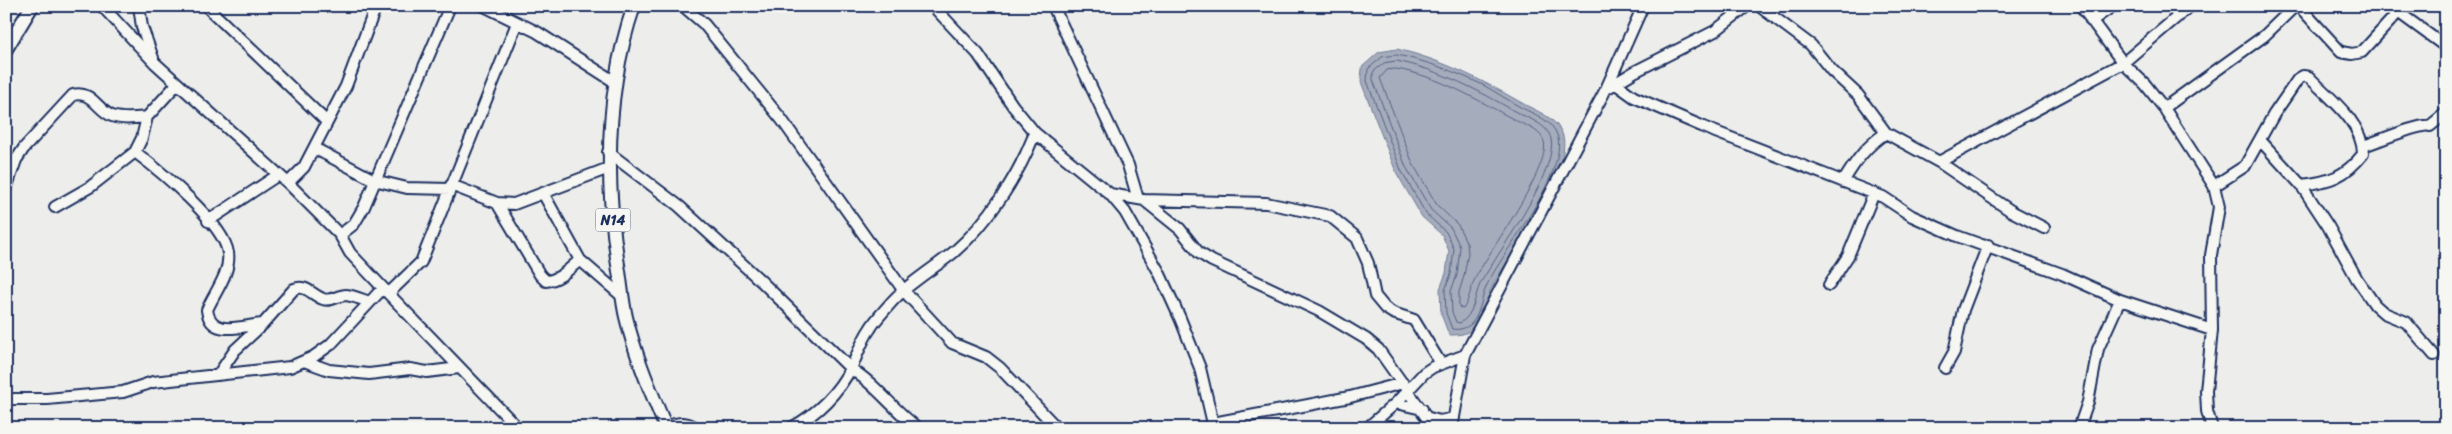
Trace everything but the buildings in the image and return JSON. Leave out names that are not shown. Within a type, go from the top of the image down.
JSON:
[{"type":"main road","points":[[6,49],[32,6]]},
{"type":"main road","name":"N14","points":[[634,6],[615,82],[608,152],[613,231],[626,316],[645,377],[666,427]]},
{"type":"street","points":[[102,6],[155,63],[288,183],[340,235],[350,253],[518,428]]},
{"type":"street","points":[[139,6],[142,27],[155,63]]},
{"type":"street","points":[[206,6],[327,122]]},
{"type":"street","points":[[288,183],[304,167],[346,86],[376,6]]},
{"type":"street","points":[[340,235],[354,224],[364,208],[374,180],[450,6]]},
{"type":"street","points":[[484,6],[537,32],[615,82]]},
{"type":"street","points":[[683,6],[704,24],[782,120],[904,291],[952,343],[986,358],[1000,368],[1057,428]]},
{"type":"street","points":[[933,6],[978,54],[1013,106],[1035,133],[1110,194],[1125,212],[1159,272],[1200,368],[1211,426],[1405,387]]},
{"type":"street","points":[[1053,6],[1128,165],[1141,200],[1180,229],[1199,253],[1212,261],[1319,311],[1366,339],[1378,349],[1429,418],[1434,428]]},
{"type":"street","points":[[1429,418],[1453,423],[1466,356],[1606,90],[1642,6]]},
{"type":"street","points":[[1606,90],[1634,72],[1715,31],[1747,6]]},
{"type":"street","points":[[1759,6],[1812,46],[1832,71],[1858,95],[1886,133],[1939,162],[2011,211],[2044,228]]},
{"type":"street","points":[[2081,6],[2123,63],[2146,84],[2164,108],[2214,186],[2219,207],[2212,255],[2212,330],[2206,391],[2207,411],[2212,428]]},
{"type":"street","points":[[2091,21],[2113,6]]},
{"type":"street","points":[[2171,6],[2179,16]]},
{"type":"street","points":[[1939,162],[2123,63],[2190,6]]},
{"type":"street","points":[[2164,108],[2264,36],[2297,6],[2341,52],[2352,54],[2362,52],[2401,9],[2446,47]]},
{"type":"street","points":[[6,398],[47,399],[123,392],[153,382],[290,367],[330,345],[370,302],[421,262],[463,153],[481,116],[517,23]]},
{"type":"street","points":[[2214,186],[2246,166],[2274,114],[2298,79],[2303,76],[2309,77],[2356,129],[2363,146],[2363,154],[2344,172],[2328,182],[2301,186]]},
{"type":"street","points":[[55,207],[90,187],[135,152],[142,138],[147,117],[177,84]]},
{"type":"street","points":[[1616,84],[1634,97],[1712,131],[1874,193],[1912,216],[1958,236],[1988,245],[2062,274],[2120,300],[2212,330]]},
{"type":"street","points":[[6,189],[16,160],[24,148],[73,95],[80,93],[89,96],[110,116],[121,119],[147,117]]},
{"type":"street","points":[[2363,146],[2399,135],[2420,124],[2432,125],[2446,112]]},
{"type":"street","points":[[791,428],[808,419],[824,406],[851,369],[870,329],[904,291],[956,250],[982,221],[1006,190],[1035,133]]},
{"type":"street","points":[[1843,182],[1872,142],[1886,133]]},
{"type":"street","points":[[2260,140],[2301,186],[2328,226],[2357,279],[2375,305],[2384,312],[2406,322],[2434,355]]},
{"type":"street","points":[[314,148],[374,180],[407,188],[451,187],[497,203],[514,204],[609,168]]},
{"type":"street","points":[[135,152],[168,178],[222,238],[228,253],[226,269],[207,310],[208,316],[218,328],[225,330],[263,324]]},
{"type":"street","points":[[608,152],[679,206],[761,281],[851,369],[867,379],[893,408],[918,428]]},
{"type":"street","points":[[208,221],[278,175]]},
{"type":"street","points":[[543,193],[580,260],[623,297]]},
{"type":"street","points":[[1828,285],[1848,256],[1874,193]]},
{"type":"street","points":[[1110,194],[1141,200],[1266,202],[1330,216],[1357,238],[1368,263],[1376,296],[1385,308],[1393,313],[1414,320],[1441,364]]},
{"type":"street","points":[[497,203],[546,281],[553,281],[580,260]]},
{"type":"street","points":[[1945,368],[1954,352],[1964,310],[1988,245]]},
{"type":"street","points":[[218,375],[235,350],[298,287],[304,288],[322,299],[329,300],[349,295],[370,302]]},
{"type":"street","points":[[2079,428],[2088,402],[2098,349],[2120,300]]},
{"type":"street","points":[[1366,428],[1396,403],[1405,387],[1424,373],[1441,364],[1466,356]]},
{"type":"street","points":[[304,361],[329,370],[355,374],[381,374],[410,370],[427,372],[459,368]]},
{"type":"street","points":[[1396,403],[1422,409]]},
{"type":"street","points":[[666,427],[678,422],[686,423],[696,428]]},
{"type":"water","points":[[1397,49],[1446,65],[1477,79],[1544,114],[1554,121],[1561,131],[1564,145],[1560,164],[1551,186],[1539,210],[1492,287],[1478,324],[1462,334],[1449,335],[1441,314],[1440,289],[1446,273],[1449,251],[1442,235],[1422,217],[1396,172],[1361,82],[1362,67],[1379,52]]}]
